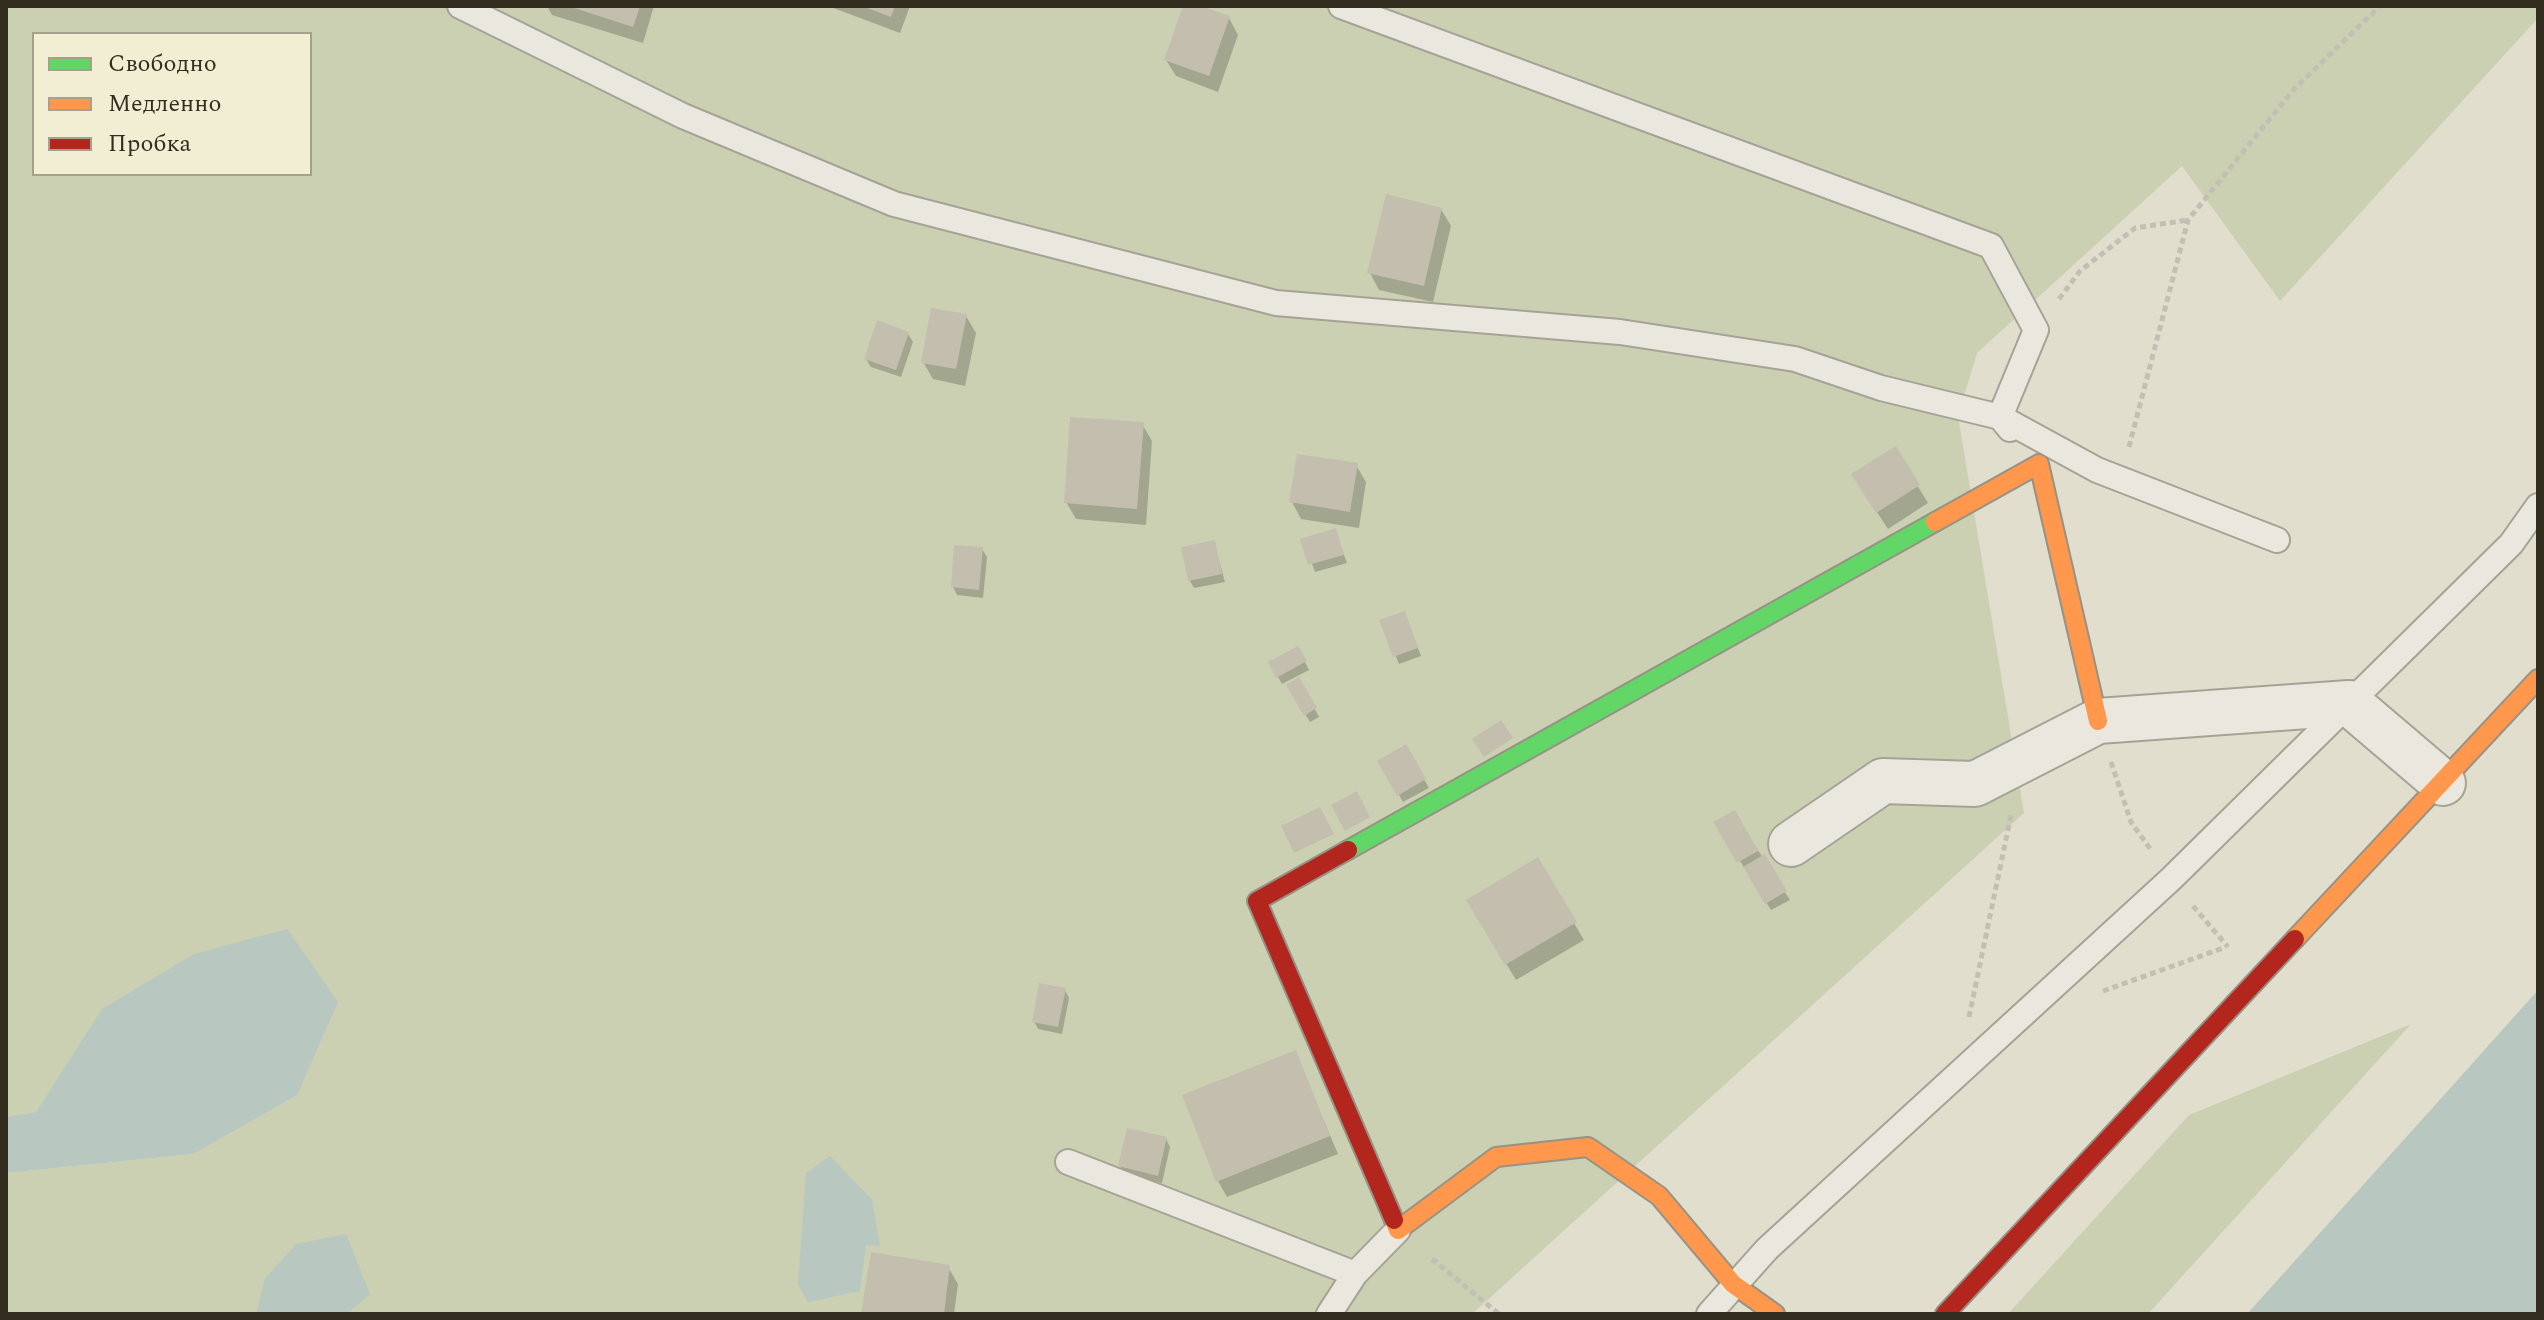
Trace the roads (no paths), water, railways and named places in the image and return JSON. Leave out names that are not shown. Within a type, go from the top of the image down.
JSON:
[{"type":"street","points":[[1775,1314],[1733,1284],[1659,1196],[1588,1147],[1496,1157],[1398,1230],[1257,901],[2039,464],[2098,721]]},
{"type":"street","points":[[1945,1314],[2538,679]]},
{"type":"street","points":[[1791,844],[1883,781],[1975,784],[2098,721],[2349,703],[2443,783]]},
{"type":"lane","points":[[460,6],[683,116],[894,204],[1276,303],[1620,332],[1795,359],[1881,388],[2000,417],[2069,456],[2277,540]]},
{"type":"lane","points":[[1341,6],[1991,246],[2036,330],[2000,417]]},
{"type":"lane","points":[[2000,417],[2039,464]]},
{"type":"lane","points":[[1709,1314],[1733,1284],[2171,879],[2511,544],[2538,506]]},
{"type":"lane","points":[[1068,1162],[1355,1274]]},
{"type":"lane","points":[[1329,1314],[1355,1274],[1398,1230]]}]
